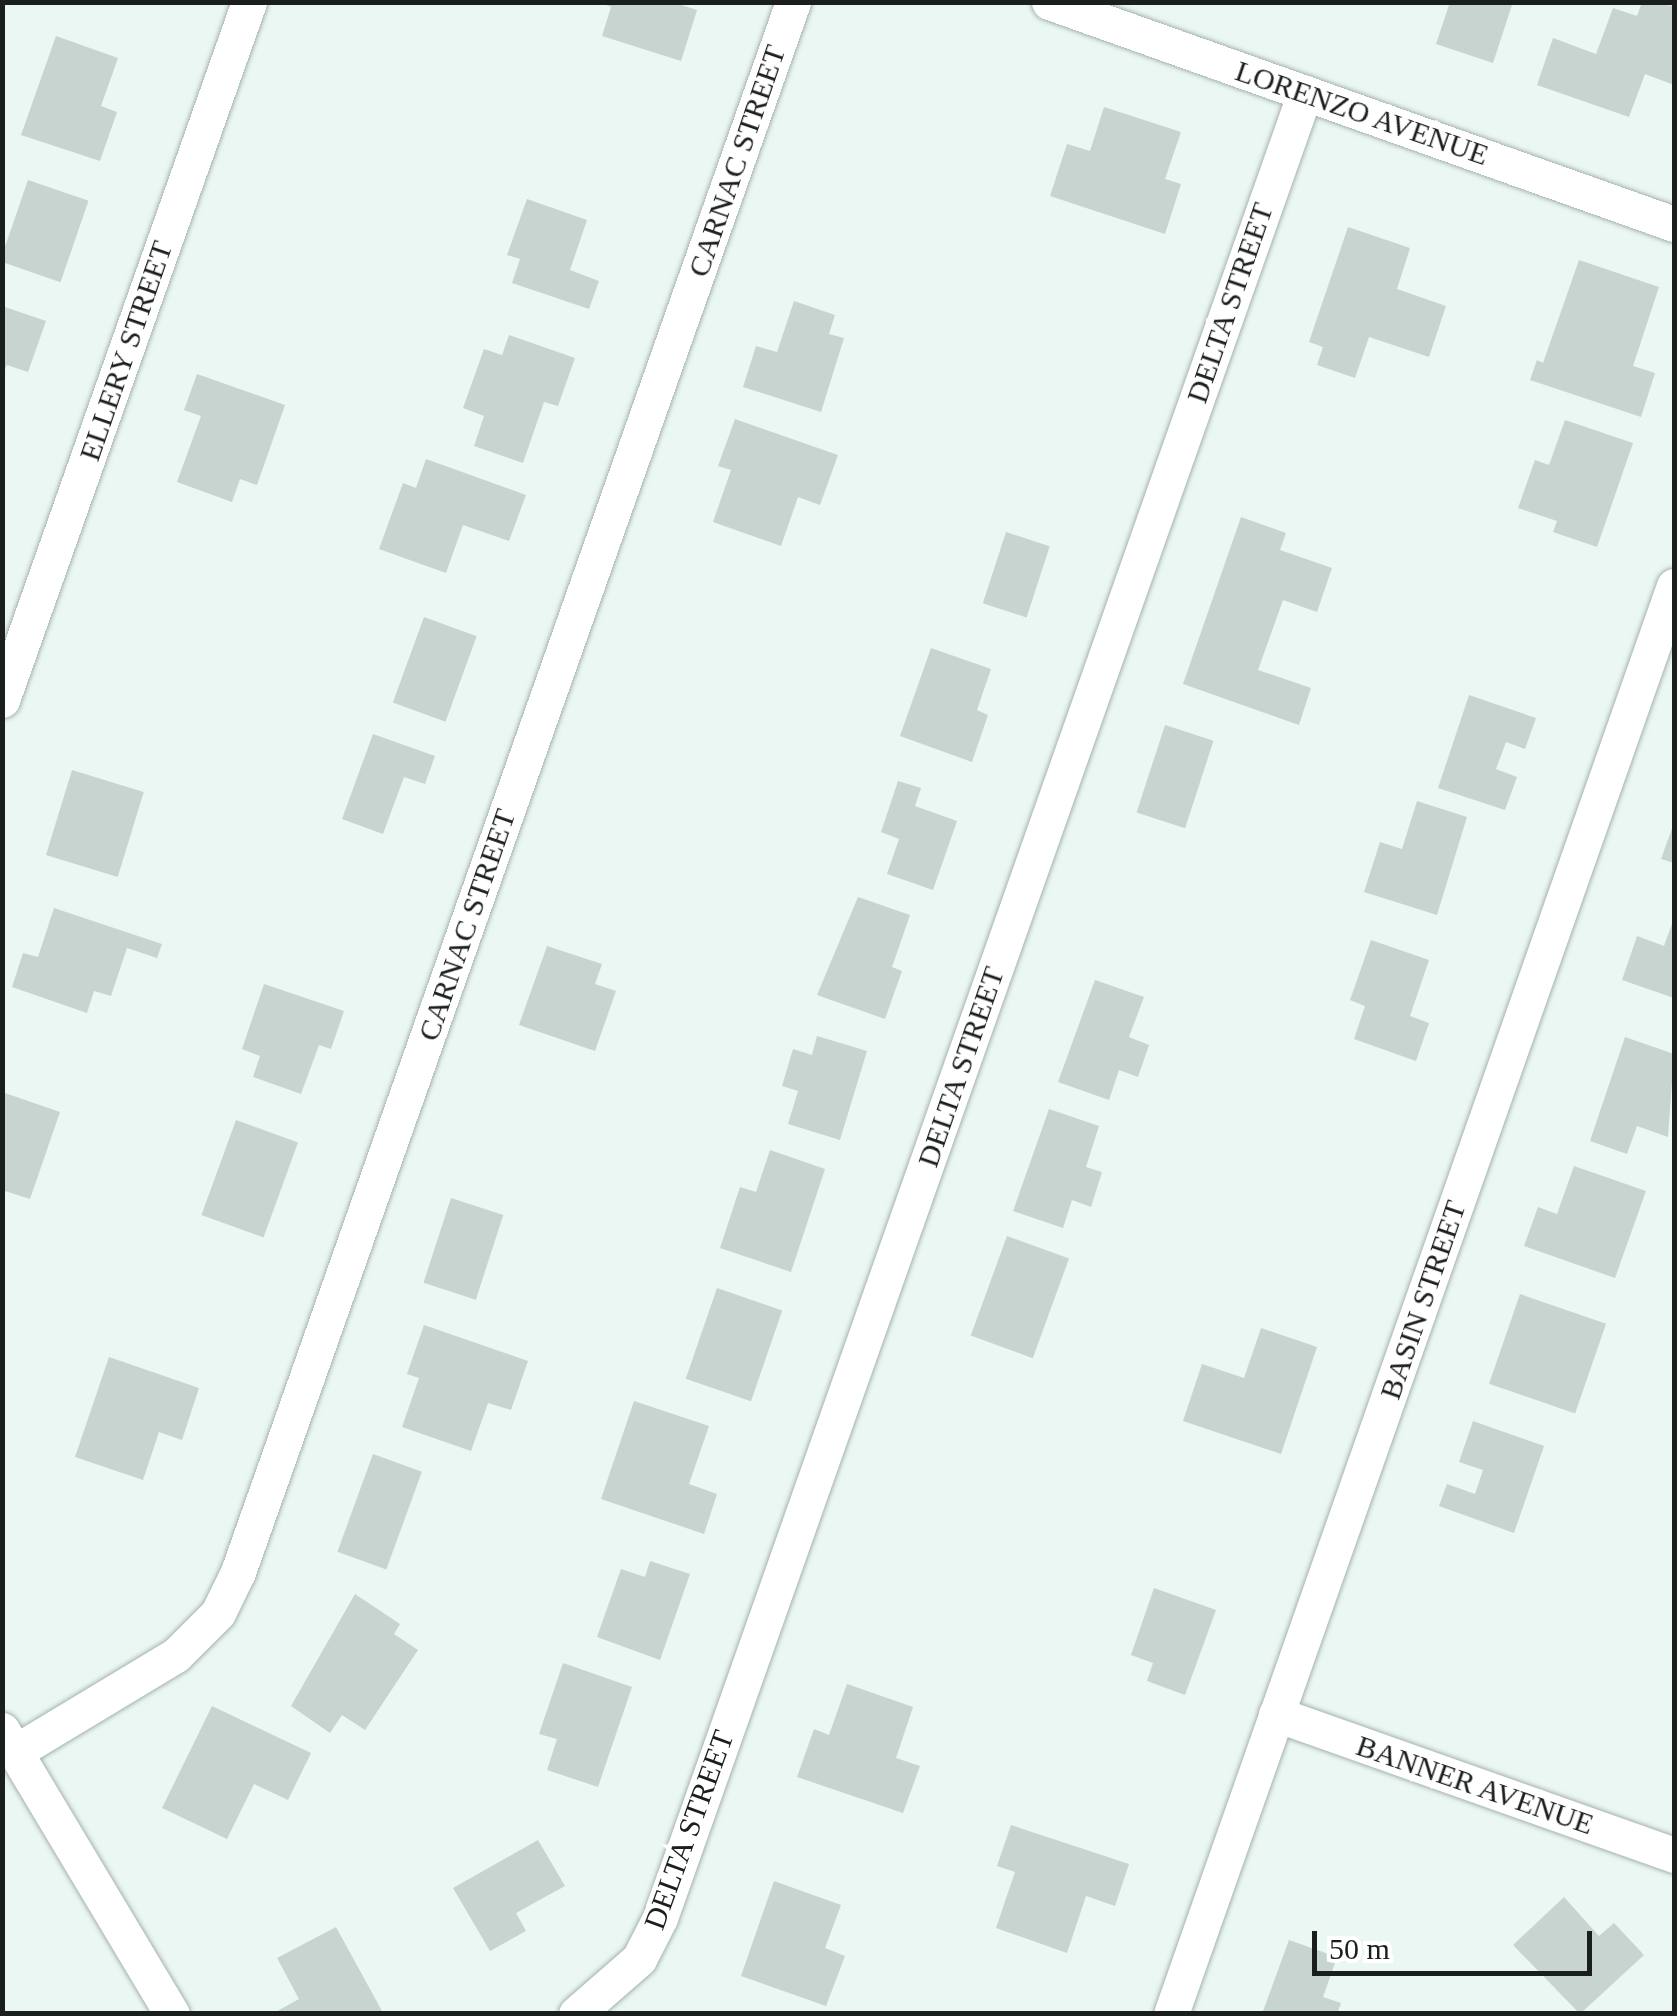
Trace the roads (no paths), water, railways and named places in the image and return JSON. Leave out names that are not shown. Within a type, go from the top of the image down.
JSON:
[{"type":"street","name":"ELLERY STREET","points":[[2,700],[249,2]]},
{"type":"street","name":"CARNAC STREET","points":[[9,1741],[176,1656],[218,1613],[238,1572],[793,2]]},
{"type":"street","name":"LORENZO AVENUE","points":[[1049,2],[1674,224]]},
{"type":"street","name":"DELTA STREET","points":[[576,2014],[639,1959],[660,1918],[1304,93]]},
{"type":"street","name":"BASIN STREET","points":[[1170,2014],[1674,586]]},
{"type":"street","name":"BANNER AVENUE","points":[[1276,1714],[1674,1855]]},
{"type":"street","points":[[9,1741],[172,2014]]}]
